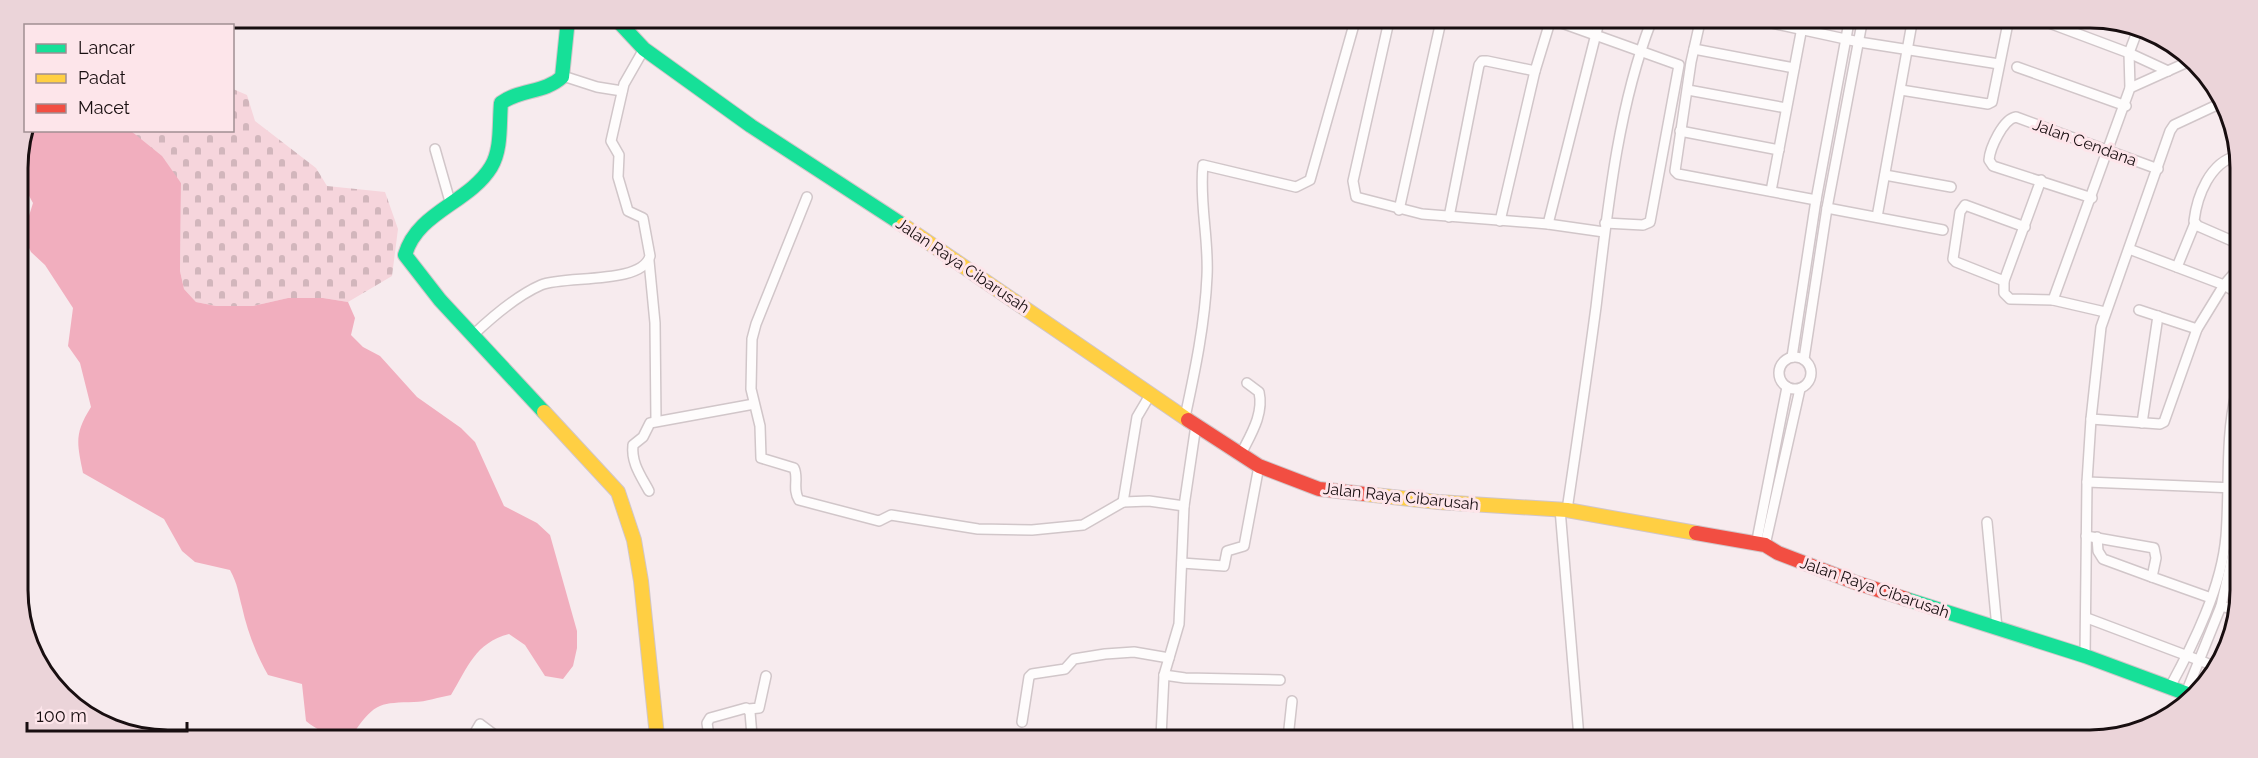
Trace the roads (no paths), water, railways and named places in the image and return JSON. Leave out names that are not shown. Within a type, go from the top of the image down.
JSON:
[{"type":"main road","points":[[567,29],[562,76],[557,84],[513,95],[501,103],[493,164],[489,172],[409,238],[405,255],[408,263],[618,492],[634,540],[641,581],[656,730]]},
{"type":"main road","name":"Jalan Raya Cibarusah","points":[[625,29],[644,49],[751,126],[859,195],[1150,395],[1259,466],[1319,489],[1438,502],[1563,509],[1760,545],[1854,582],[2085,656],[2184,692]]},
{"type":"street","points":[[1161,729],[1164,675],[1179,624],[1184,506],[1207,276],[1207,241],[1201,184],[1203,165],[1296,187],[1310,180],[1353,28]]},
{"type":"street","points":[[1387,28],[1353,181],[1356,197],[1399,210],[1449,217],[1605,228],[1642,225],[1650,222],[1679,67],[1676,63],[1576,28]]},
{"type":"street","points":[[1399,210],[1439,28]]},
{"type":"street","points":[[1500,221],[1535,71],[1548,28]]},
{"type":"street","points":[[1548,224],[1597,28]]},
{"type":"street","points":[[1579,729],[1563,509],[1605,228],[1606,208],[1640,52],[1649,28]]},
{"type":"street","points":[[1699,28],[1674,168],[1678,174],[1816,200]]},
{"type":"street","points":[[1771,191],[1802,28]]},
{"type":"street","points":[[1809,28],[1858,42],[1999,64]]},
{"type":"street","points":[[1760,545],[1787,387],[1779,374],[1780,367],[1792,357],[1816,200],[1848,28]]},
{"type":"street","points":[[1804,359],[1827,208],[1861,28]]},
{"type":"street","points":[[1877,217],[1911,28]]},
{"type":"street","points":[[1901,90],[1989,104],[1994,99],[2007,28]]},
{"type":"street","points":[[2063,28],[2129,52],[2168,71]]},
{"type":"street","points":[[2054,300],[2126,106],[2130,88],[2129,52],[2135,36]]},
{"type":"street","points":[[644,49],[622,91],[611,141],[619,155],[618,177],[628,211],[643,218],[650,256],[655,323],[656,421]]},
{"type":"street","points":[[1694,49],[1794,68]]},
{"type":"street","points":[[1449,217],[1479,65],[1482,61],[1488,61],[1535,71]]},
{"type":"street","points":[[2130,88],[2182,64]]},
{"type":"street","points":[[2017,67],[2126,106]]},
{"type":"street","points":[[562,76],[597,87],[622,91]]},
{"type":"street","points":[[1688,90],[1786,108]]},
{"type":"street","points":[[2085,656],[2087,482],[2091,419],[2105,312],[2170,131],[2174,125],[2214,106]]},
{"type":"street","name":"Jalan Cendana","points":[[2041,180],[1992,166],[1989,160],[1989,153],[2011,118],[2016,117],[2158,169]]},
{"type":"street","points":[[1680,131],[1779,150]]},
{"type":"street","points":[[435,149],[451,205]]},
{"type":"street","points":[[2177,267],[2195,224],[2195,212],[2209,176],[2214,169],[2229,160]]},
{"type":"street","points":[[1885,175],[1951,188]]},
{"type":"street","points":[[2092,198],[2041,180],[2004,281],[2004,293],[2010,299],[2054,300],[2105,312]]},
{"type":"street","points":[[807,196],[753,333],[751,389],[761,434],[759,455],[761,458],[794,468],[795,492],[799,500],[879,521],[891,515],[978,530],[1074,527],[1092,521],[1123,502],[1149,501],[1184,506]]},
{"type":"street","points":[[2004,281],[1953,259],[1960,212],[1965,205],[2025,227]]},
{"type":"street","points":[[1827,208],[1943,230]]},
{"type":"street","points":[[2195,224],[2230,240]]},
{"type":"street","points":[[2129,249],[2230,288]]},
{"type":"street","points":[[473,335],[486,322],[538,286],[620,274],[637,270],[649,261]]},
{"type":"street","points":[[2091,419],[2142,423],[2164,422],[2198,329],[2230,278]]},
{"type":"street","points":[[2139,310],[2198,329]]},
{"type":"street","points":[[2142,423],[2158,316]]},
{"type":"street","points":[[1760,545],[1800,390],[1808,384],[1812,376],[1810,366],[1804,359],[1792,357]]},
{"type":"street","points":[[1241,454],[1259,415],[1261,400],[1259,392],[1247,383]]},
{"type":"street","points":[[1787,387],[1800,390]]},
{"type":"street","points":[[1123,502],[1137,417],[1150,395]]},
{"type":"street","points":[[649,491],[638,471],[633,445],[643,437],[650,423],[754,404]]},
{"type":"street","points":[[2230,424],[2228,434],[2230,461]]},
{"type":"street","points":[[1182,563],[1224,566],[1227,551],[1244,546],[1259,466]]},
{"type":"street","points":[[2087,482],[2230,488]]},
{"type":"street","points":[[2170,687],[2187,656],[2211,598],[2226,538],[2230,505]]},
{"type":"street","points":[[1987,522],[1997,628]]},
{"type":"street","points":[[2086,536],[2154,548],[2156,558],[2152,577]]},
{"type":"street","points":[[2097,537],[2098,551],[2103,559],[2211,598]]},
{"type":"street","points":[[2193,684],[2199,661],[2222,606],[2230,568]]},
{"type":"street","points":[[2222,606],[2228,608]]},
{"type":"street","points":[[2086,618],[2208,664]]},
{"type":"street","points":[[1022,722],[1030,675],[1065,669],[1074,659],[1106,654],[1134,652],[1169,658]]},
{"type":"street","points":[[1164,675],[1185,678],[1280,680]]},
{"type":"street","points":[[708,730],[707,723],[710,718],[759,708],[766,676]]},
{"type":"street","points":[[1289,729],[1292,701]]},
{"type":"street","points":[[749,709],[751,730]]},
{"type":"street","points":[[477,730],[480,724],[488,730]]}]
